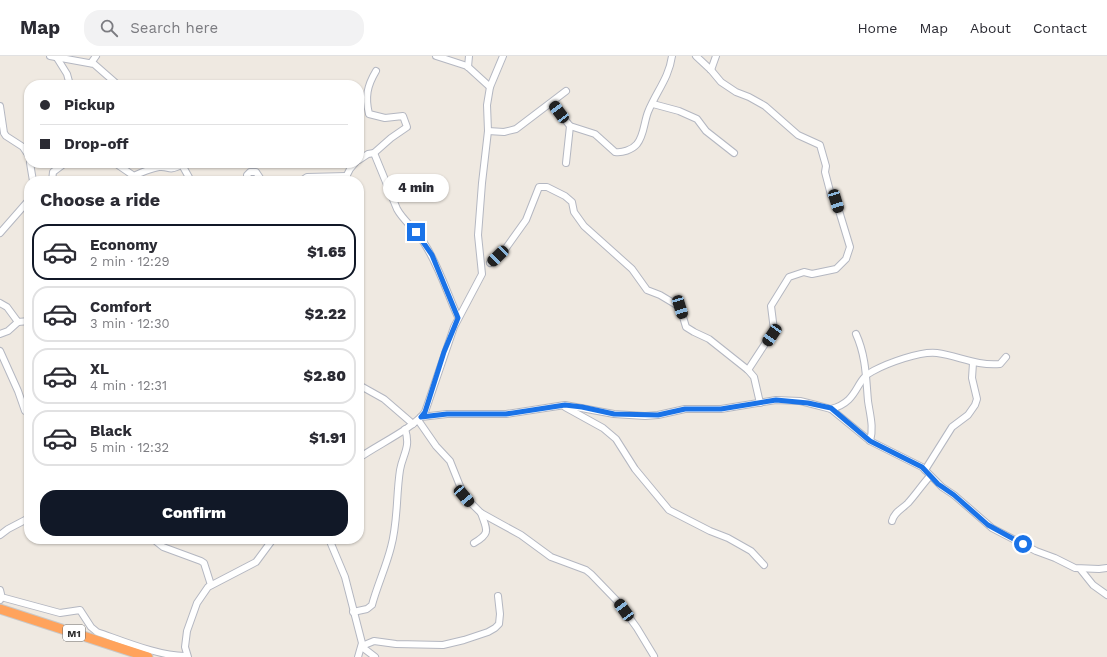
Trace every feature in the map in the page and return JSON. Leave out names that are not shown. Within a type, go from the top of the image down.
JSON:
[{"type":"highway","name":"M1","points":[[0,609],[148,657]]},
{"type":"street","points":[[50,56],[91,63],[99,66],[113,80]]},
{"type":"street","points":[[91,63],[96,56]]},
{"type":"street","points":[[436,56],[468,67],[490,87]]},
{"type":"street","points":[[468,67],[469,56]]},
{"type":"street","points":[[364,454],[406,429],[425,412],[444,352],[458,318],[482,272],[478,235],[488,131],[487,105],[490,87],[503,56]]},
{"type":"street","points":[[552,103],[570,126],[595,134],[615,152],[624,152],[634,147],[638,143],[648,112],[670,68],[672,56]]},
{"type":"street","points":[[696,56],[721,82],[736,92],[765,106],[798,135],[820,145],[826,166],[825,172],[831,195],[836,201],[850,247],[846,259],[836,269],[812,274],[804,272],[789,277],[771,306],[774,330],[748,370]]},
{"type":"street","points":[[711,70],[716,56]]},
{"type":"street","points":[[57,58],[68,74],[69,80]]},
{"type":"street","points":[[364,157],[374,153],[391,138],[407,127],[403,116],[385,118],[369,114],[366,101],[369,82],[376,71]]},
{"type":"street","points":[[488,131],[504,132],[516,129],[566,91]]},
{"type":"street","points":[[653,104],[679,111],[697,119],[706,131],[734,153]]},
{"type":"street","points":[[0,106],[4,133],[24,148]]},
{"type":"street","points":[[566,163],[570,126]]},
{"type":"street","points":[[374,153],[397,210],[401,217],[424,242],[432,255],[458,318]]},
{"type":"street","points":[[53,176],[53,172],[58,168]]},
{"type":"street","points":[[122,168],[133,176]]},
{"type":"street","points":[[137,176],[140,172],[155,168]]},
{"type":"street","points":[[163,168],[172,170],[175,168]]},
{"type":"street","points":[[247,176],[250,172],[256,172],[259,176]]},
{"type":"street","points":[[490,263],[506,248],[526,220],[539,187],[547,187],[565,196],[572,202],[574,212],[584,226],[632,269],[647,290],[660,295],[680,307],[686,326],[694,332],[709,339],[748,370],[754,377],[760,403]]},
{"type":"street","points":[[0,233],[24,206]]},
{"type":"street","points":[[0,303],[7,307],[18,322]]},
{"type":"street","points":[[0,334],[8,331],[18,322],[24,321]]},
{"type":"street","points":[[856,334],[864,356],[872,422],[870,441]]},
{"type":"street","points":[[0,351],[24,408]]},
{"type":"street","points":[[417,420],[447,414],[506,414],[562,406],[582,407],[614,414],[645,416],[658,415],[685,409],[721,409],[776,400],[831,408],[844,405],[866,376],[872,371],[890,364],[931,353],[947,355],[973,363],[1000,364],[1006,358]]},
{"type":"street","points":[[925,470],[952,427],[968,415],[975,406],[977,399],[972,378],[973,363]]},
{"type":"street","points":[[364,388],[384,398],[417,420],[436,446],[450,461],[464,496],[481,513],[521,534],[551,557],[586,570],[591,574],[619,603],[638,628],[654,656]]},
{"type":"street","points":[[562,406],[567,407],[603,428],[616,439],[635,469],[669,510],[710,531],[728,538],[751,551],[764,565]]},
{"type":"street","points":[[831,408],[870,441],[918,464],[930,476],[992,528],[1036,551],[1075,568],[1081,570],[1107,568]]},
{"type":"street","points":[[353,612],[367,610],[372,606],[391,547],[397,511],[401,465],[408,442],[406,429]]},
{"type":"street","points":[[892,521],[893,516],[908,503],[918,488],[930,476]]},
{"type":"street","points":[[474,543],[485,536],[486,533],[486,526],[481,513]]},
{"type":"street","points":[[0,535],[24,521]]},
{"type":"street","points":[[159,544],[163,547],[204,563],[211,585]]},
{"type":"street","points":[[0,590],[0,598],[60,613],[80,610],[97,632],[170,656],[188,656],[185,639],[190,620],[197,603],[208,587],[256,562],[269,544]]},
{"type":"street","points":[[331,544],[342,566],[362,646],[358,657]]},
{"type":"street","points":[[1081,570],[1093,585],[1107,595]]},
{"type":"street","points":[[362,646],[374,641],[396,644],[444,644],[464,640],[482,634],[495,628],[499,624],[500,614],[498,596]]},
{"type":"street","points":[[362,646],[375,657]]},
{"type":"route","points":[[416,232],[432,255],[458,318],[444,352],[425,412],[421,417],[447,414],[506,414],[565,405],[614,414],[645,416],[658,415],[685,409],[721,409],[776,400],[800,401],[831,408],[847,421],[855,430],[870,441],[918,464],[938,484],[954,495],[992,528],[1023,544]]}]
